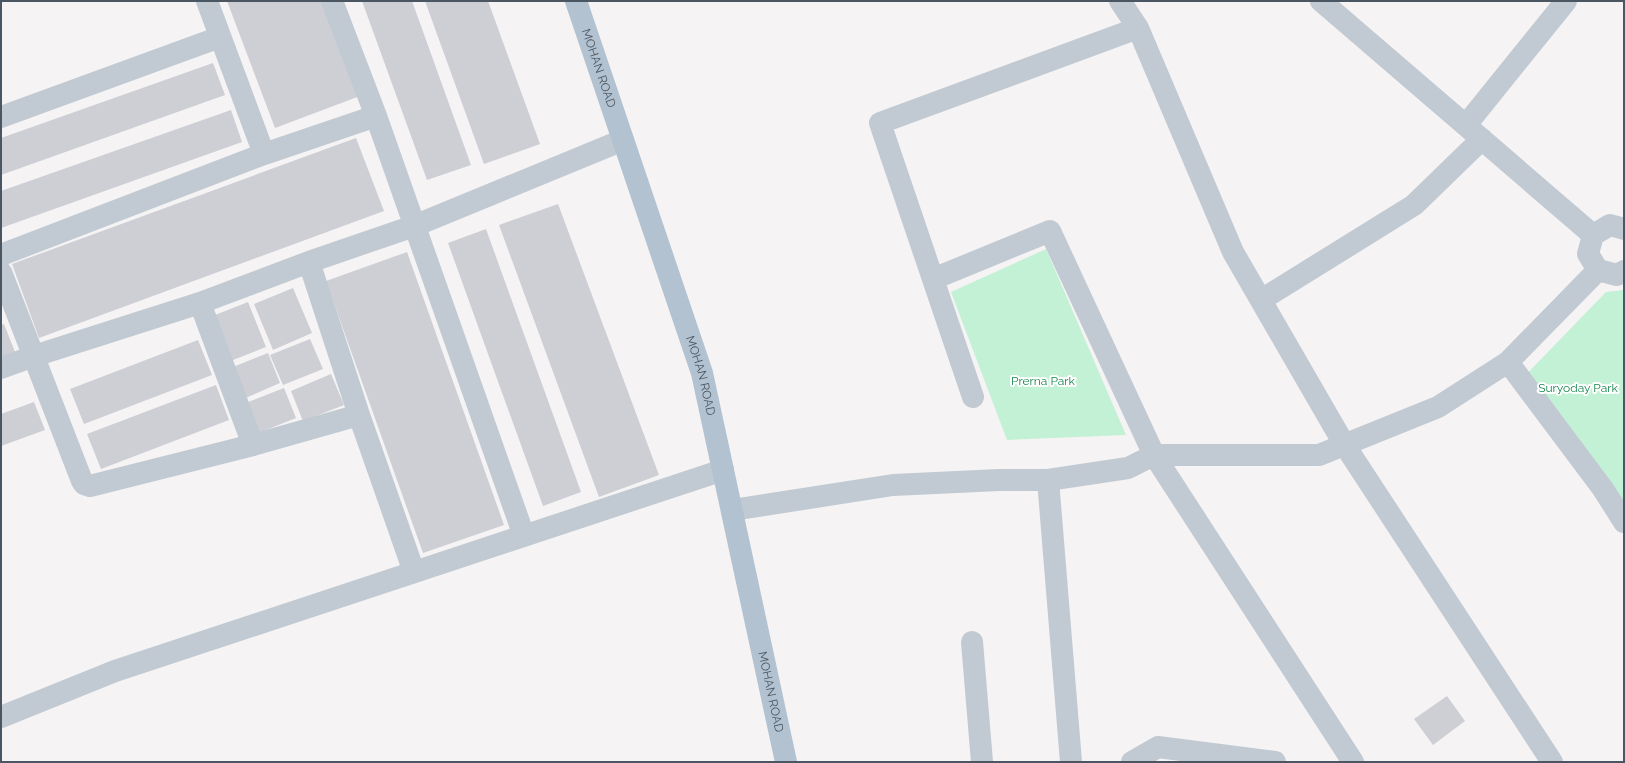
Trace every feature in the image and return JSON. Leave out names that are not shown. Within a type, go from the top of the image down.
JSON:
[{"type":"main road","name":"MOHAN ROAD","points":[[576,1],[702,373],[786,762]]},
{"type":"street","points":[[207,1],[264,154]]},
{"type":"street","points":[[332,1],[376,116],[524,536]]},
{"type":"street","points":[[1120,1],[1138,28],[1233,252],[1344,444],[1552,762]]},
{"type":"street","points":[[1466,125],[1566,1]]},
{"type":"street","points":[[1330,4],[1593,235]]},
{"type":"street","points":[[973,397],[880,123],[1138,28]]},
{"type":"street","points":[[1,117],[220,37]]},
{"type":"street","points":[[1,255],[264,154],[376,116]]},
{"type":"street","points":[[1261,300],[1414,205],[1482,139]]},
{"type":"street","points":[[1,368],[200,303],[309,262],[414,226],[623,140]]},
{"type":"street","points":[[1624,229],[1610,225],[1593,235],[1588,254],[1598,270],[1617,275],[1624,272]]},
{"type":"street","points":[[933,279],[1050,231],[1154,455],[1353,762]]},
{"type":"street","points":[[309,262],[359,415],[414,572]]},
{"type":"street","points":[[732,510],[893,485],[999,480],[1048,480],[1128,468],[1154,455],[1319,455],[1438,407],[1508,362],[1598,270]]},
{"type":"street","points":[[1,272],[82,481],[87,485],[90,486],[253,445],[359,415]]},
{"type":"street","points":[[200,303],[253,445]]},
{"type":"street","points":[[1508,362],[1603,489],[1624,522]]},
{"type":"street","points":[[1,717],[115,671],[723,470]]},
{"type":"street","points":[[1048,480],[1071,762]]},
{"type":"street","points":[[972,642],[982,762]]},
{"type":"street","points":[[1132,762],[1158,747],[1244,760],[1275,762]]},
{"type":"green space","name":"Prerna Park","points":[[1046,249],[1126,435],[1007,440],[951,292]]},
{"type":"green space","name":"Suryoday Park","points":[[1624,290],[1624,519],[1516,385],[1606,292]]},
{"type":"building","points":[[227,1],[323,1],[360,96],[275,128]]},
{"type":"building","points":[[362,1],[412,1],[471,165],[427,180]]},
{"type":"building","points":[[425,1],[488,1],[540,144],[484,164]]},
{"type":"building","points":[[213,63],[225,95],[1,175],[1,138]]},
{"type":"building","points":[[231,110],[242,142],[1,228],[1,191]]},
{"type":"building","points":[[356,138],[384,211],[39,338],[12,264]]},
{"type":"building","points":[[558,204],[659,475],[599,497],[499,225]]},
{"type":"building","points":[[486,229],[581,492],[543,506],[448,243]]},
{"type":"building","points":[[407,252],[504,525],[423,553],[326,281]]},
{"type":"building","points":[[293,288],[312,333],[273,350],[254,304]]},
{"type":"building","points":[[248,302],[266,347],[228,362],[210,317]]},
{"type":"building","points":[[4,324],[15,352],[1,357],[1,325]]},
{"type":"building","points":[[310,339],[323,369],[283,385],[270,355]]},
{"type":"building","points":[[198,340],[212,375],[84,424],[70,389]]},
{"type":"building","points":[[268,353],[280,383],[241,400],[228,369]]},
{"type":"building","points":[[331,374],[344,405],[303,421],[291,391]]},
{"type":"building","points":[[216,385],[229,420],[101,469],[87,434]]},
{"type":"building","points":[[284,388],[296,418],[256,434],[243,404]]},
{"type":"building","points":[[34,402],[45,430],[1,446],[1,414]]},
{"type":"building","points":[[1447,696],[1465,721],[1433,745],[1414,719]]}]
